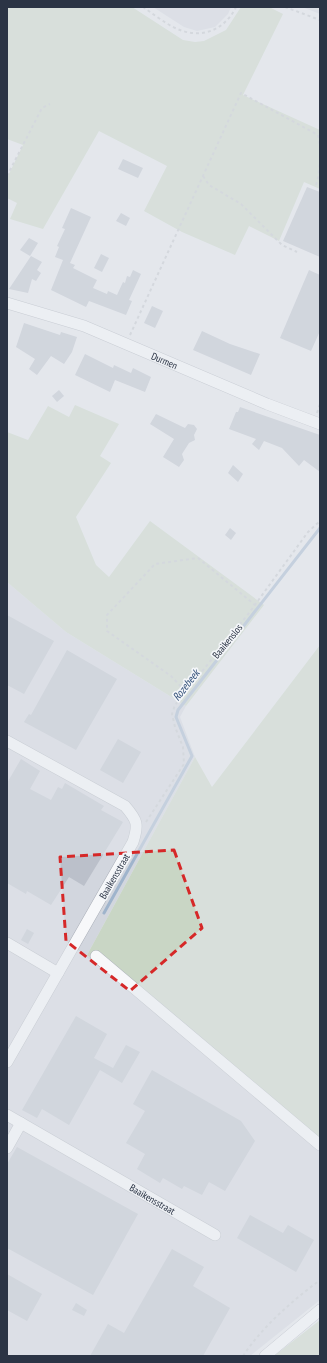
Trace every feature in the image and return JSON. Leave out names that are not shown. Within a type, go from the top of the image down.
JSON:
[{"type":"street","name":"Durmen","points":[[7,304],[84,326],[268,404],[320,424]]},
{"type":"street","points":[[7,741],[125,806],[134,816],[138,828]]},
{"type":"street","name":"Baaikensstraat","points":[[7,1062],[133,842],[138,828]]},
{"type":"street","points":[[7,943],[58,973]]},
{"type":"street","points":[[96,956],[320,1145]]},
{"type":"street","name":"Baaikensstraat","points":[[7,1115],[215,1235]]},
{"type":"street","points":[[7,1148],[21,1123]]},
{"type":"street","points":[[265,1356],[320,1310]]},
{"type":"path","points":[[143,7],[181,31],[197,34],[216,30],[232,16],[236,7]]},
{"type":"path","points":[[285,7],[320,20]]},
{"type":"path","points":[[126,344],[241,93],[318,134],[320,146]]},
{"type":"path","points":[[7,176],[42,108],[50,104]]},
{"type":"path","points":[[316,185],[320,162]]},
{"type":"path","points":[[203,176],[210,185],[241,204],[282,245],[297,252]]},
{"type":"path","name":"Baaikenslos","points":[[138,828],[145,824],[184,764],[183,747],[174,727],[172,714],[175,705],[255,605],[308,532],[320,521]]},
{"type":"path","points":[[186,692],[171,676],[107,631],[107,615],[155,564],[198,558],[255,605]]},
{"type":"path","points":[[243,1356],[252,1342],[320,1280]]},
{"type":"highlighted area","points":[[174,850],[202,928],[130,991],[66,941],[60,857]]},
{"type":"shaded area","points":[[153,7],[231,7],[228,14],[215,27],[197,31],[184,27]]},
{"type":"shaded area","points":[[302,7],[320,7],[320,14]]},
{"type":"shaded area","points":[[7,582],[66,632],[186,706],[180,717],[195,757],[87,955],[320,1150],[320,1300],[250,1356],[7,1356]]},
{"type":"green space","points":[[7,7],[132,7],[183,40],[195,42],[204,41],[226,30],[241,7],[269,7],[283,14],[243,95],[320,130],[320,189],[304,182],[279,241],[249,226],[235,255],[182,232],[144,211],[167,166],[99,131],[43,229],[10,219],[17,203],[7,198],[7,178],[23,145],[7,139]]},
{"type":"green space","points":[[75,405],[119,424],[100,456],[111,463],[76,517],[96,565],[109,577],[150,521],[264,605],[186,706],[66,632],[7,582],[7,432],[28,440],[48,406],[69,417]]},
{"type":"green space","points":[[320,645],[320,1150],[87,955],[195,757],[212,787]]},
{"type":"green space","points":[[320,1320],[320,1356],[274,1356]]},
{"type":"building","points":[[123,159],[143,168],[138,178],[118,169]]},
{"type":"building","points":[[307,187],[320,192],[320,257],[283,241]]},
{"type":"building","points":[[71,208],[91,217],[70,263],[75,265],[73,268],[97,280],[93,288],[107,294],[108,291],[117,295],[123,282],[125,283],[127,276],[130,277],[133,270],[141,274],[129,300],[132,301],[126,315],[89,301],[86,307],[51,290],[63,260],[55,257],[59,247],[57,246],[65,229],[62,228]]},
{"type":"building","points":[[121,213],[130,218],[126,226],[116,221]]},
{"type":"building","points":[[29,238],[38,243],[30,256],[20,250]]},
{"type":"building","points":[[101,254],[109,258],[102,272],[94,268]]},
{"type":"building","points":[[31,256],[42,262],[37,270],[41,273],[36,281],[32,279],[28,293],[9,289]]},
{"type":"building","points":[[309,270],[320,275],[320,331],[311,351],[280,338]]},
{"type":"building","points":[[152,306],[163,311],[155,328],[144,323]]},
{"type":"building","points":[[24,323],[60,335],[61,332],[77,337],[72,352],[64,364],[51,356],[37,375],[29,369],[35,359],[16,347]]},
{"type":"building","points":[[202,331],[230,344],[260,354],[251,375],[193,350]]},
{"type":"building","points":[[85,354],[113,368],[114,365],[131,373],[133,368],[151,377],[145,392],[115,380],[110,392],[75,375]]},
{"type":"building","points":[[59,390],[64,396],[57,402],[52,396]]},
{"type":"building","points":[[240,407],[320,435],[320,472],[304,460],[299,466],[282,448],[264,441],[259,450],[252,444],[256,439],[229,429],[236,412],[238,412]]},
{"type":"building","points":[[156,414],[185,428],[188,424],[194,425],[197,429],[194,435],[195,440],[189,443],[182,454],[184,460],[179,467],[163,457],[174,439],[150,424]]},
{"type":"building","points":[[233,465],[243,474],[238,482],[228,473]]},
{"type":"building","points":[[230,528],[236,533],[231,540],[225,535]]},
{"type":"building","points":[[7,615],[54,641],[24,694],[7,685]]},
{"type":"building","points":[[67,650],[117,679],[76,750],[24,722],[29,714],[31,715]]},
{"type":"building","points":[[118,739],[141,752],[123,783],[100,770]]},
{"type":"building","points":[[21,759],[40,771],[30,789],[51,800],[58,787],[62,789],[65,783],[104,806],[101,810],[123,822],[84,886],[69,877],[51,905],[27,891],[26,894],[7,883],[7,783]]},
{"type":"building","points":[[27,929],[34,933],[28,944],[21,940]]},
{"type":"building","points":[[76,1016],[107,1034],[94,1058],[113,1068],[126,1045],[140,1052],[122,1083],[100,1070],[69,1125],[42,1109],[37,1118],[22,1110]]},
{"type":"building","points":[[152,1070],[241,1121],[255,1141],[225,1191],[209,1182],[202,1195],[184,1186],[182,1189],[163,1178],[160,1183],[137,1169],[145,1154],[126,1143],[145,1111],[133,1104]]},
{"type":"building","points":[[17,1147],[138,1214],[93,1295],[7,1248],[7,1164]]},
{"type":"building","points":[[250,1215],[283,1233],[288,1225],[314,1240],[296,1272],[237,1238]]},
{"type":"building","points":[[172,1249],[204,1267],[193,1286],[230,1308],[203,1356],[90,1356],[108,1324],[124,1333]]},
{"type":"building","points":[[7,1274],[42,1294],[27,1321],[7,1310]]},
{"type":"building","points":[[76,1303],[87,1310],[84,1316],[72,1310]]},
{"type":"waterway","name":"Rozebeek","points":[[104,913],[192,756],[176,717],[178,710],[320,528]]}]
